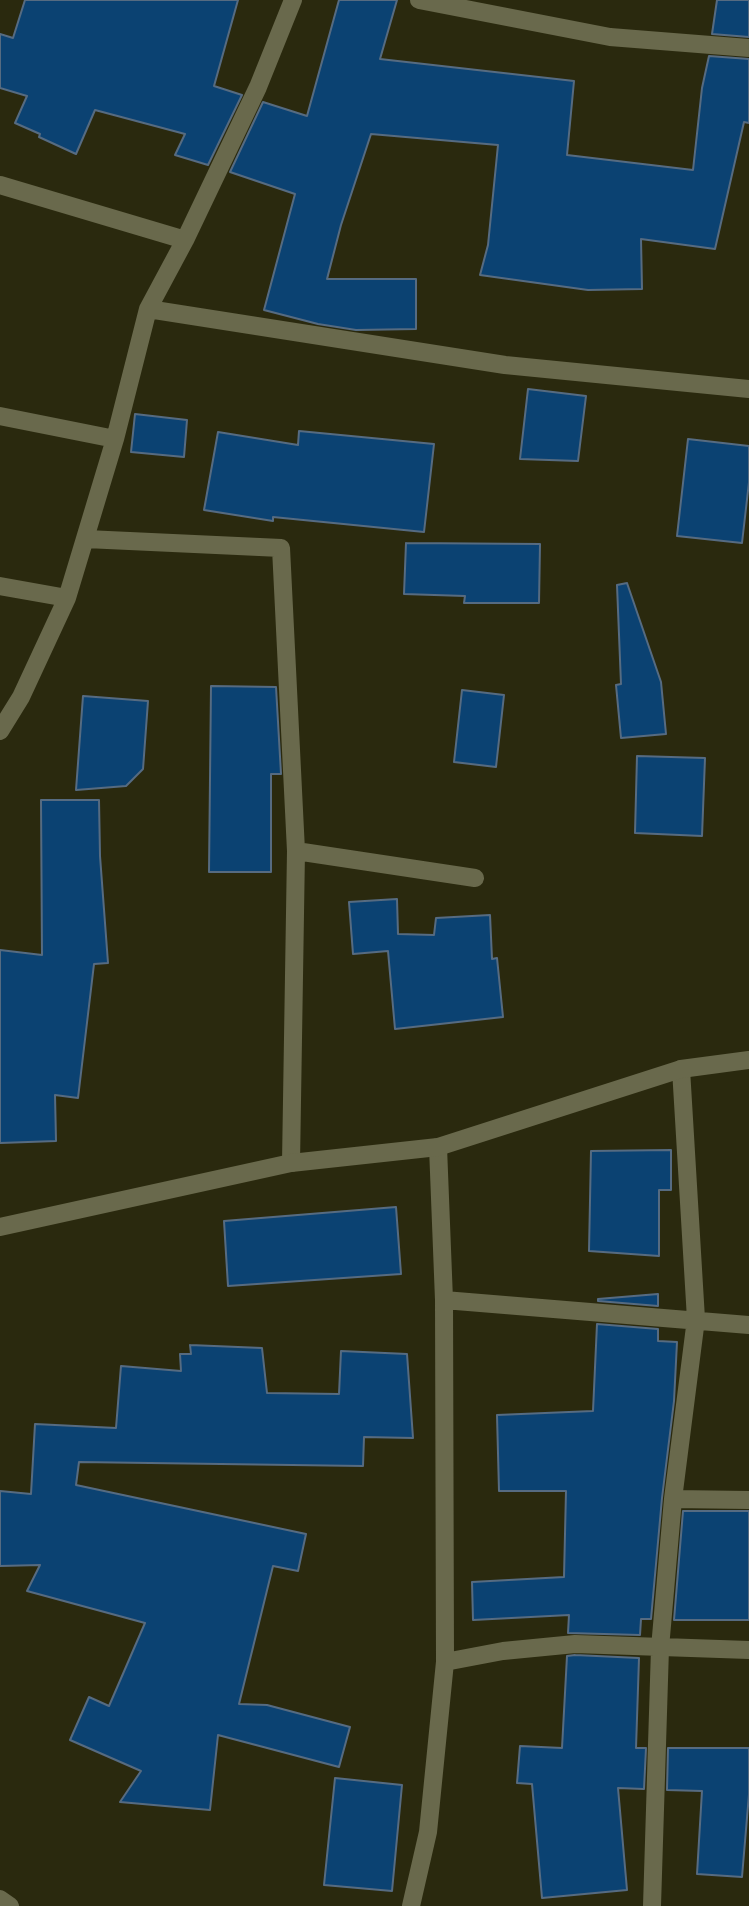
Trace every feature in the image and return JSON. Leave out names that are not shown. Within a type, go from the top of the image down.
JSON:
[{"type":"street","points":[[0,731],[21,696],[67,598],[115,439],[148,309],[186,240],[258,87],[293,0]]},
{"type":"street","points":[[419,0],[610,37],[749,48]]},
{"type":"street","points":[[0,185],[186,240]]},
{"type":"street","points":[[148,309],[505,365],[749,389]]},
{"type":"street","points":[[0,416],[115,439]]},
{"type":"street","points":[[86,539],[281,548],[296,852],[291,1163]]},
{"type":"street","points":[[0,586],[67,598]]},
{"type":"street","points":[[296,852],[475,878]]},
{"type":"street","points":[[0,1227],[291,1163],[438,1147],[681,1069],[749,1060]]},
{"type":"street","points":[[653,1906],[660,1648],[673,1499],[696,1320],[681,1069]]},
{"type":"street","points":[[411,1906],[428,1832],[445,1662],[444,1300],[438,1147]]},
{"type":"street","points":[[444,1300],[749,1325]]},
{"type":"street","points":[[673,1499],[749,1500]]},
{"type":"street","points":[[445,1662],[503,1651],[575,1644],[749,1650]]},
{"type":"street","points":[[0,1899],[10,1906]]},
{"type":"building","points":[[25,0],[238,0],[214,86],[242,95],[208,165],[175,155],[185,134],[95,110],[76,154],[15,123],[27,96],[0,88],[0,34],[13,38]]},
{"type":"building","points":[[339,0],[397,0],[380,59],[574,81],[567,155],[693,170],[702,88],[709,56],[749,59],[749,123],[744,122],[715,249],[641,239],[642,289],[588,290],[480,275],[488,245],[498,145],[371,134],[341,225],[327,279],[416,279],[416,329],[356,330],[318,324],[264,310],[295,194],[230,172],[263,102],[307,116]]},
{"type":"building","points":[[717,0],[749,0],[749,37],[712,34]]},
{"type":"building","points":[[528,389],[586,396],[578,461],[520,459]]},
{"type":"building","points":[[135,414],[187,420],[184,457],[131,452]]},
{"type":"building","points":[[299,431],[434,444],[424,532],[273,517],[273,521],[204,510],[218,432],[298,445]]},
{"type":"building","points":[[688,439],[749,446],[749,482],[742,543],[677,536]]},
{"type":"building","points":[[406,543],[540,544],[539,603],[464,603],[465,596],[404,594]]},
{"type":"building","points":[[627,583],[661,682],[666,734],[621,738],[616,685],[621,684],[617,585]]},
{"type":"building","points":[[211,686],[276,687],[281,774],[271,774],[271,872],[209,872]]},
{"type":"building","points":[[462,690],[504,695],[496,767],[454,762]]},
{"type":"building","points":[[83,696],[148,701],[143,769],[126,786],[76,790]]},
{"type":"building","points":[[637,756],[705,758],[702,836],[635,833]]},
{"type":"building","points":[[41,800],[99,800],[108,963],[94,964],[78,1098],[55,1095],[56,1141],[0,1143],[0,950],[42,955]]},
{"type":"building","points":[[397,899],[398,934],[434,935],[436,918],[490,915],[492,959],[497,958],[503,1017],[395,1029],[388,951],[353,954],[349,902]]},
{"type":"building","points":[[671,1150],[671,1190],[659,1190],[659,1256],[589,1251],[591,1151]]},
{"type":"building","points":[[396,1207],[401,1274],[228,1286],[224,1221]]},
{"type":"building","points":[[658,1294],[658,1306],[598,1301],[598,1299]]},
{"type":"building","points":[[597,1324],[658,1329],[658,1341],[677,1342],[674,1401],[651,1619],[641,1619],[640,1635],[568,1633],[569,1615],[473,1620],[472,1582],[564,1577],[566,1491],[499,1491],[497,1415],[593,1411]]},
{"type":"building","points":[[190,1345],[262,1348],[267,1393],[339,1394],[341,1351],[407,1354],[413,1438],[364,1437],[363,1466],[79,1462],[76,1485],[306,1534],[298,1571],[273,1566],[239,1704],[267,1705],[350,1727],[339,1767],[218,1735],[210,1810],[120,1802],[141,1771],[70,1740],[89,1697],[109,1706],[145,1623],[27,1591],[40,1565],[0,1566],[0,1491],[31,1494],[35,1424],[116,1428],[121,1366],[181,1371],[180,1354],[191,1354]]},
{"type":"building","points":[[683,1511],[749,1511],[749,1620],[674,1620]]},
{"type":"building","points":[[567,1656],[639,1658],[636,1748],[646,1748],[644,1789],[618,1788],[627,1890],[542,1898],[532,1784],[517,1783],[520,1746],[562,1748]]},
{"type":"building","points":[[668,1748],[749,1748],[749,1794],[742,1877],[697,1874],[702,1791],[667,1790]]},
{"type":"building","points":[[335,1778],[402,1785],[392,1891],[324,1885]]}]
